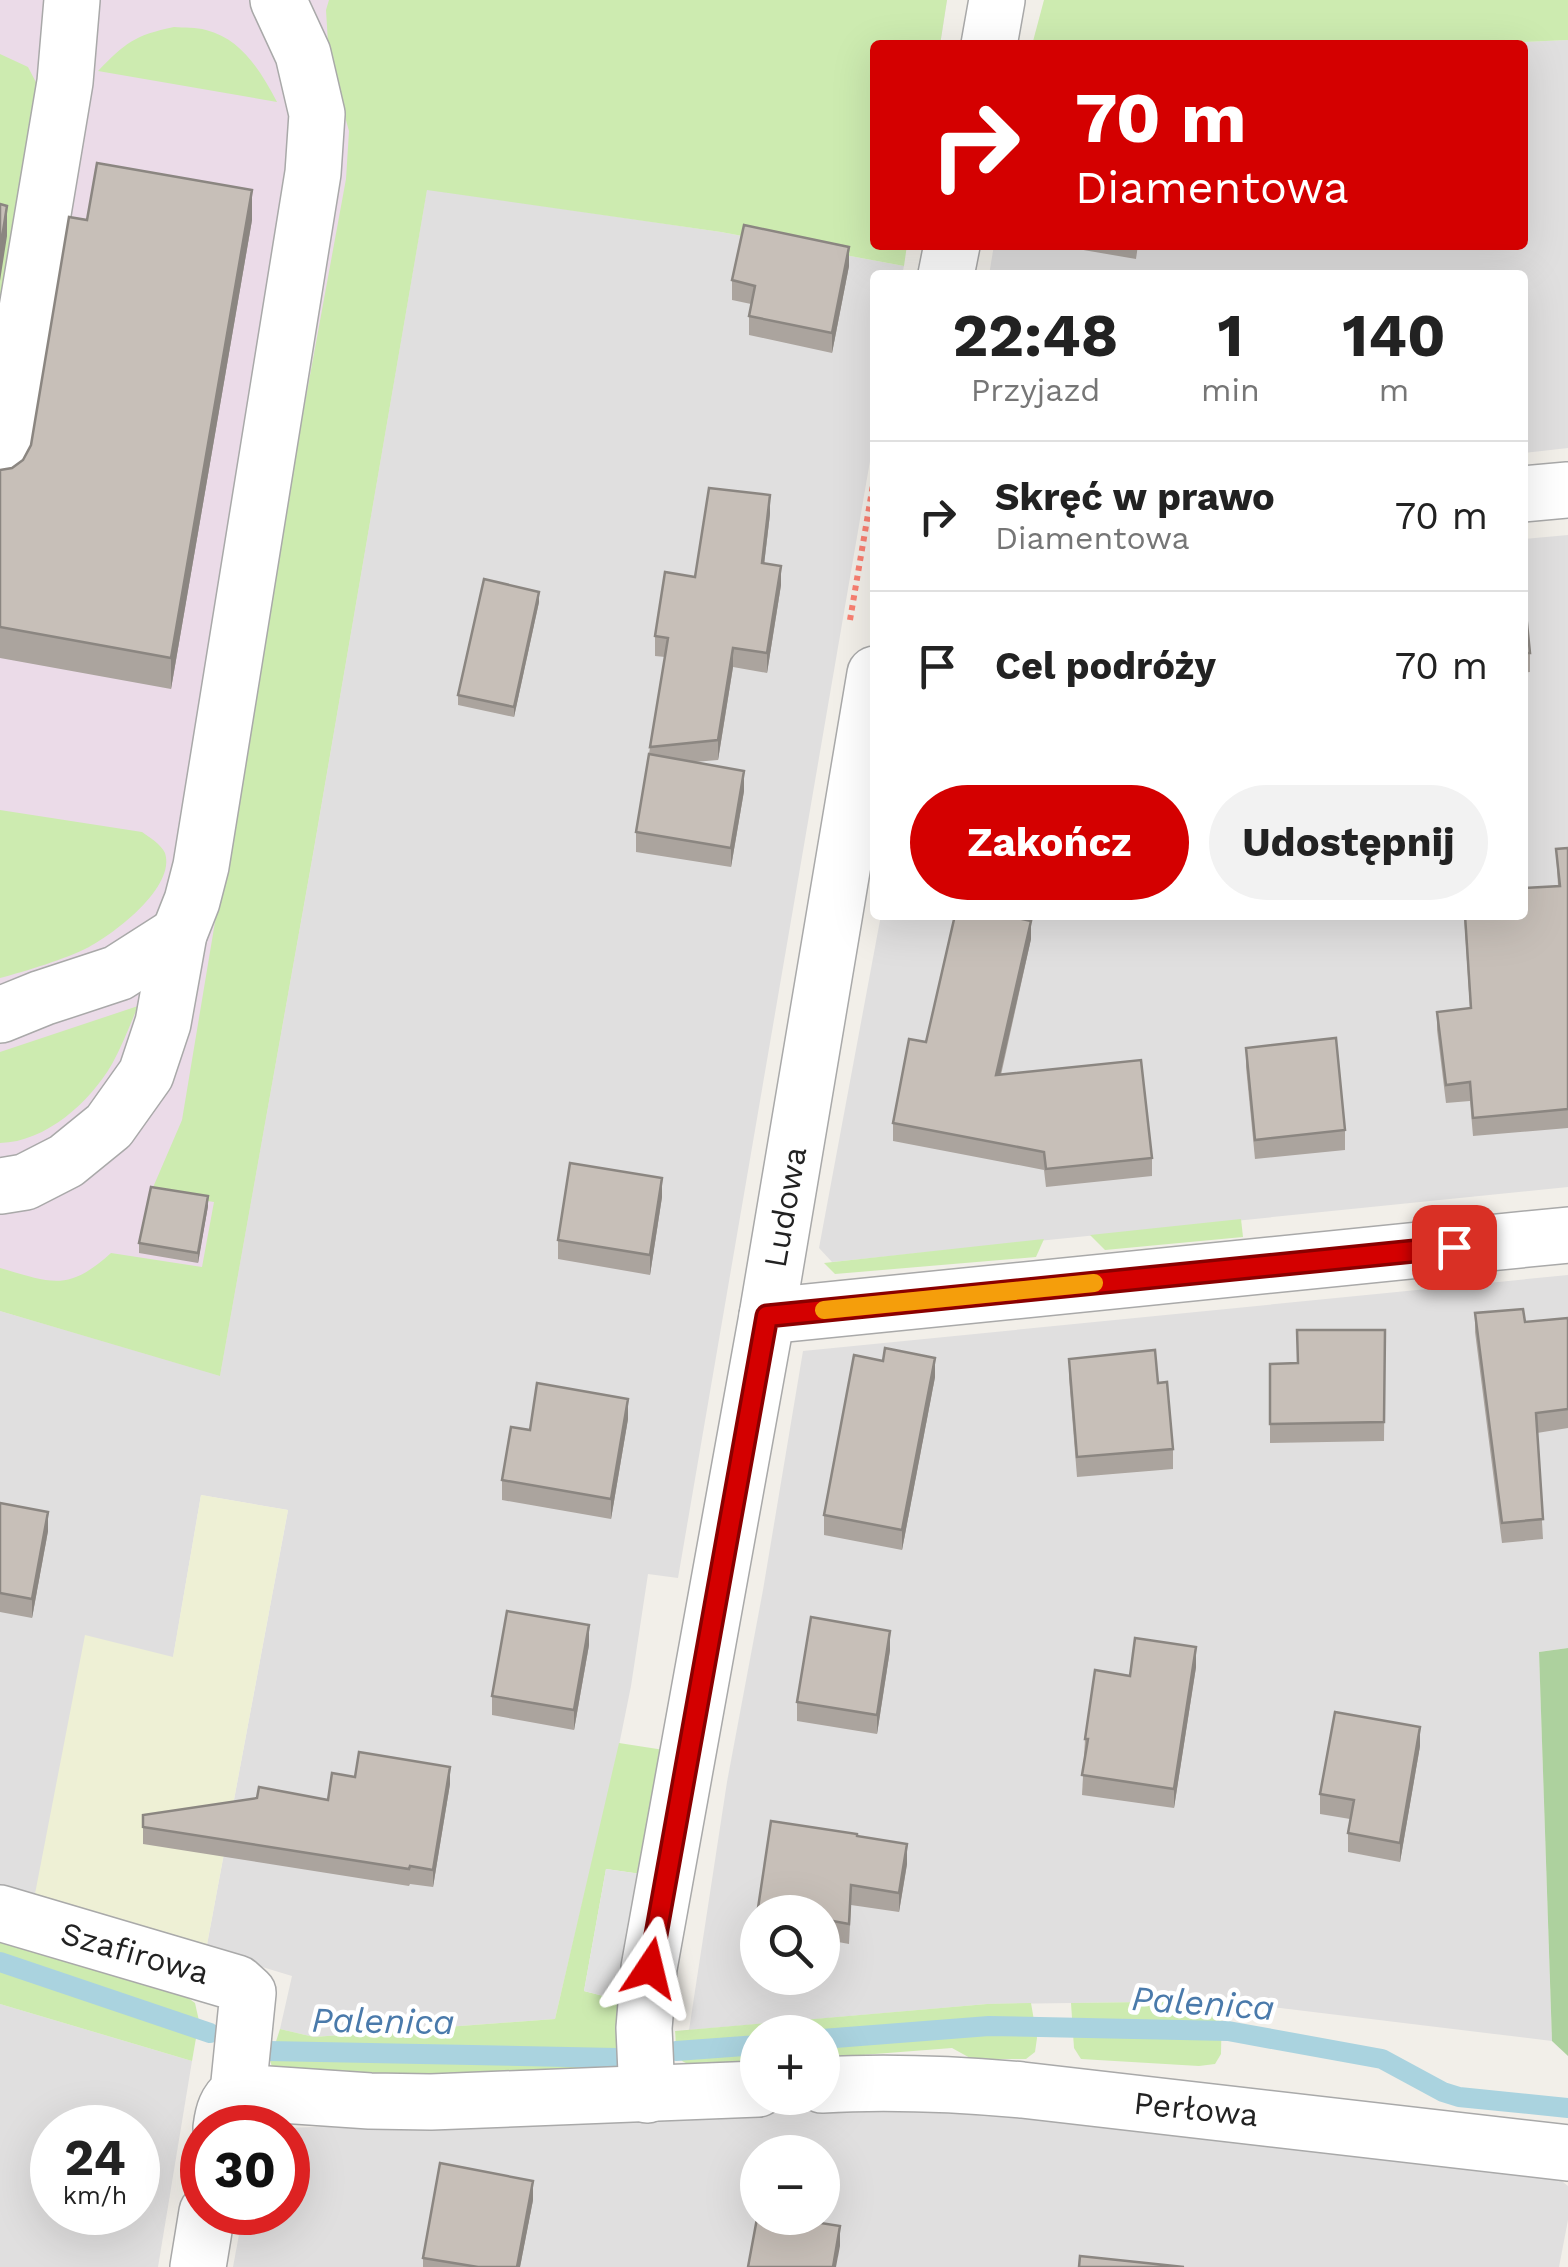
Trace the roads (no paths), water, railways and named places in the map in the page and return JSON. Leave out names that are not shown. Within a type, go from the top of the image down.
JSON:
[{"type":"street","points":[[0,470],[66,82],[72,0]]},
{"type":"street","points":[[0,1186],[25,1182],[66,1161],[109,1126],[146,1074],[163,1023],[179,934],[201,866],[313,173],[316,114],[303,54],[278,0]]},
{"type":"street","points":[[989,40],[996,0]]},
{"type":"street","points":[[1528,493],[1568,490]]},
{"type":"street","name":"Ludowa","points":[[647,2095],[644,2028],[650,1968],[767,1316],[870,704]]},
{"type":"street","points":[[0,1014],[118,973],[179,934]]},
{"type":"street","points":[[767,1316],[1568,1235]]},
{"type":"street","name":"Szafirowa","points":[[0,1913],[238,1982],[248,1994],[230,2105]]},
{"type":"street","name":"Perłowa","points":[[840,2084],[948,2084],[1022,2090],[1568,2153]]},
{"type":"street","points":[[307,2105],[740,2090]]},
{"type":"street","points":[[198,2267],[203,2235]]},
{"type":"waterway","name":"Palenica","points":[[0,1962],[210,2033]]},
{"type":"waterway","name":"Palenica","points":[[840,2038],[989,2026],[1228,2031],[1382,2059],[1459,2097],[1568,2108]]},
{"type":"waterway","name":"Palenica","points":[[676,2051],[740,2046]]},
{"type":"waterway","name":"Palenica","points":[[268,2051],[616,2058]]}]
